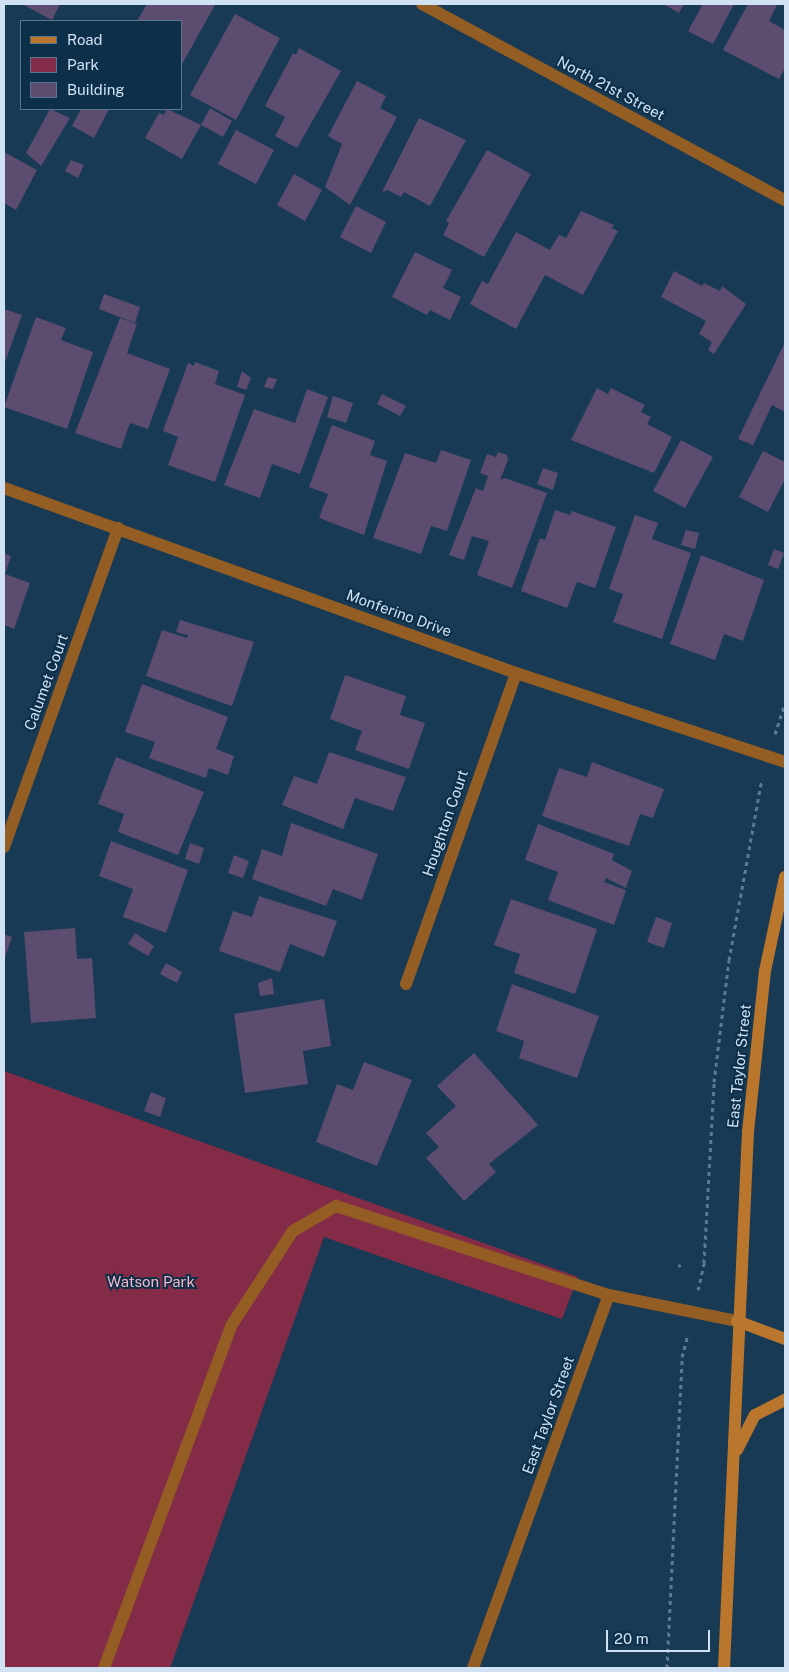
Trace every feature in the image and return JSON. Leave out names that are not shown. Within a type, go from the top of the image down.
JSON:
[{"type":"main road","name":"East Taylor Street","points":[[724,1668],[736,1452],[737,1321],[755,1058],[765,971],[785,877]]},
{"type":"main road","points":[[737,1321],[785,1339]]},
{"type":"main road","points":[[736,1452],[756,1415],[785,1400]]},
{"type":"street","name":"North 21st Street","points":[[422,4],[785,200]]},
{"type":"street","name":"Monferino Drive","points":[[4,488],[516,674],[785,762]]},
{"type":"street","name":"Calumet Court","points":[[4,847],[118,528]]},
{"type":"street","name":"Houghton Court","points":[[406,984],[516,674]]},
{"type":"street","points":[[104,1668],[231,1326],[293,1231],[336,1206],[609,1295],[737,1321]]},
{"type":"street","name":"East Taylor Street","points":[[473,1668],[609,1295]]},
{"type":"path","points":[[668,1668],[682,1357],[704,1263],[714,1082],[728,970],[767,756],[785,704]]},
{"type":"green space","name":"Watson Park","points":[[4,1071],[578,1277],[562,1319],[324,1237],[170,1668],[4,1668]]},
{"type":"building","points":[[22,4],[60,4],[52,20]]},
{"type":"building","points":[[147,4],[215,5],[182,64],[182,20],[138,20]]},
{"type":"building","points":[[663,4],[684,4],[679,13]]},
{"type":"building","points":[[703,4],[734,4],[713,44],[688,31]]},
{"type":"building","points":[[748,4],[777,5],[769,21],[785,30],[785,68],[779,79],[723,50]]},
{"type":"building","points":[[235,14],[280,38],[236,120],[190,95]]},
{"type":"building","points":[[299,48],[341,71],[297,148],[275,136],[285,117],[265,106],[293,53],[296,55]]},
{"type":"building","points":[[357,81],[386,96],[380,108],[397,117],[350,205],[325,187],[342,144],[328,136]]},
{"type":"building","points":[[210,108],[232,121],[223,137],[201,125]]},
{"type":"building","points":[[49,110],[70,118],[41,166],[26,153]]},
{"type":"building","points":[[80,110],[108,110],[94,138],[72,126]]},
{"type":"building","points":[[166,110],[169,110],[201,125],[182,159],[145,138],[159,113],[164,115]]},
{"type":"building","points":[[419,118],[466,140],[430,206],[404,192],[401,197],[388,190],[382,192]]},
{"type":"building","points":[[236,130],[274,150],[256,184],[218,164]]},
{"type":"building","points":[[487,150],[531,174],[484,257],[443,235],[449,223],[446,221]]},
{"type":"building","points":[[4,152],[37,170],[16,210],[4,203]]},
{"type":"building","points":[[71,160],[84,165],[78,178],[65,171]]},
{"type":"building","points":[[294,174],[322,190],[305,221],[277,205]]},
{"type":"building","points":[[356,206],[386,222],[371,253],[340,237]]},
{"type":"building","points":[[581,211],[614,225],[612,228],[618,231],[583,295],[545,275],[516,329],[470,304],[482,281],[488,284],[516,232],[550,250],[559,235],[566,238]]},
{"type":"building","points":[[415,252],[452,270],[443,288],[461,297],[450,320],[430,310],[427,315],[392,297]]},
{"type":"building","points":[[674,271],[702,286],[704,283],[720,291],[722,286],[746,304],[714,354],[708,350],[712,342],[699,334],[706,321],[661,297]]},
{"type":"building","points":[[104,294],[140,307],[135,323],[99,309]]},
{"type":"building","points":[[4,309],[22,315],[4,365]]},
{"type":"building","points":[[36,317],[66,328],[61,340],[93,352],[67,429],[4,407]]},
{"type":"building","points":[[120,318],[137,324],[127,353],[170,369],[148,429],[130,423],[121,449],[75,433]]},
{"type":"building","points":[[785,342],[785,412],[772,405],[753,445],[738,439]]},
{"type":"building","points":[[195,362],[219,371],[215,384],[245,395],[215,482],[168,465],[178,437],[163,431],[188,363],[194,366]]},
{"type":"building","points":[[242,371],[251,378],[246,390],[237,387]]},
{"type":"building","points":[[268,377],[277,379],[273,389],[264,387]]},
{"type":"building","points":[[597,388],[608,394],[611,388],[645,405],[641,412],[651,417],[647,424],[672,437],[654,473],[571,440]]},
{"type":"building","points":[[307,389],[328,397],[300,474],[272,464],[260,498],[224,485],[254,409],[295,423]]},
{"type":"building","points":[[382,394],[406,406],[400,416],[377,404]]},
{"type":"building","points":[[333,396],[353,403],[346,423],[327,417]]},
{"type":"building","points":[[332,425],[375,441],[370,455],[387,461],[364,535],[319,518],[328,494],[309,487]]},
{"type":"building","points":[[681,440],[713,457],[685,508],[653,491]]},
{"type":"building","points":[[441,450],[471,460],[447,531],[431,526],[421,554],[373,538],[405,453],[436,463]]},
{"type":"building","points":[[763,451],[785,462],[785,479],[768,512],[739,497]]},
{"type":"building","points":[[498,452],[507,455],[508,460],[500,480],[505,478],[547,493],[512,588],[477,575],[489,541],[472,536],[464,560],[449,555],[476,488],[483,491],[488,476],[480,473],[487,454],[496,457]]},
{"type":"building","points":[[543,468],[558,473],[553,490],[537,484]]},
{"type":"building","points":[[555,510],[570,515],[572,511],[616,527],[595,588],[577,582],[567,608],[521,591],[540,538],[545,540]]},
{"type":"building","points":[[635,515],[658,523],[652,539],[691,553],[662,639],[613,622],[623,594],[609,589]]},
{"type":"building","points":[[686,530],[699,533],[695,549],[681,545]]},
{"type":"building","points":[[774,549],[784,553],[778,569],[768,565]]},
{"type":"building","points":[[4,553],[11,556],[5,574],[30,583],[14,629],[4,625]]},
{"type":"building","points":[[701,555],[764,580],[743,641],[724,634],[715,660],[670,644]]},
{"type":"building","points":[[180,620],[254,642],[232,706],[146,676],[162,630],[187,638],[188,635],[176,632]]},
{"type":"building","points":[[345,675],[406,696],[400,715],[425,723],[409,769],[355,750],[362,731],[330,719]]},
{"type":"building","points":[[142,684],[228,717],[216,749],[234,756],[228,775],[209,768],[206,778],[149,758],[155,742],[125,732]]},
{"type":"building","points":[[329,752],[406,777],[393,811],[355,798],[343,829],[282,805],[294,776],[317,784]]},
{"type":"building","points":[[116,757],[204,792],[178,855],[118,832],[124,814],[98,804]]},
{"type":"building","points":[[592,762],[664,789],[653,818],[640,814],[629,846],[542,816],[559,768],[587,777]]},
{"type":"building","points":[[291,823],[378,854],[362,900],[333,889],[326,906],[252,879],[262,849],[282,856]]},
{"type":"building","points":[[538,824],[614,854],[612,860],[632,871],[626,888],[606,878],[604,882],[626,890],[614,925],[548,900],[558,872],[525,860]]},
{"type":"building","points":[[111,841],[188,870],[166,933],[123,917],[133,889],[99,876]]},
{"type":"building","points":[[190,843],[204,848],[199,864],[185,859]]},
{"type":"building","points":[[234,855],[249,861],[243,878],[228,873]]},
{"type":"building","points":[[259,896],[337,921],[324,957],[290,944],[280,972],[219,951],[233,911],[252,917]]},
{"type":"building","points":[[511,899],[597,929],[575,994],[514,973],[520,954],[494,945]]},
{"type":"building","points":[[656,917],[672,923],[664,948],[647,942]]},
{"type":"building","points":[[75,928],[77,959],[92,958],[96,1018],[31,1023],[24,932]]},
{"type":"building","points":[[135,933],[154,946],[148,956],[128,944]]},
{"type":"building","points":[[4,934],[12,937],[4,960]]},
{"type":"building","points":[[166,963],[182,972],[177,983],[160,974]]},
{"type":"building","points":[[272,978],[274,994],[260,996],[258,983]]},
{"type":"building","points":[[512,984],[599,1016],[577,1078],[519,1058],[524,1041],[496,1031]]},
{"type":"building","points":[[324,999],[331,1046],[303,1051],[308,1084],[245,1093],[234,1014]]},
{"type":"building","points":[[474,1053],[538,1125],[489,1164],[496,1172],[464,1201],[426,1158],[439,1147],[426,1133],[456,1106],[437,1086]]},
{"type":"building","points":[[364,1062],[412,1080],[377,1166],[316,1142],[337,1084],[353,1090]]},
{"type":"building","points":[[151,1092],[166,1098],[160,1117],[144,1111]]}]
